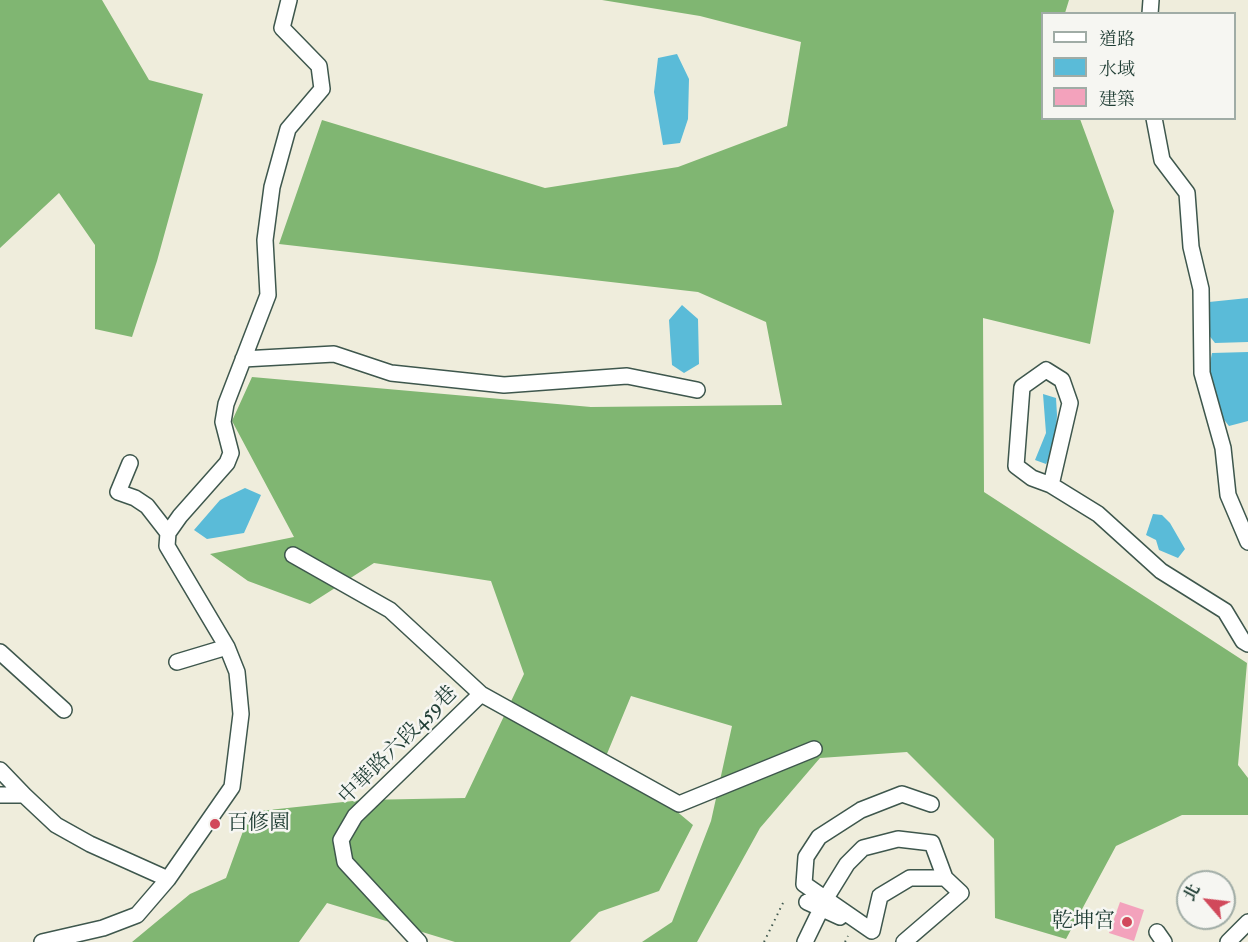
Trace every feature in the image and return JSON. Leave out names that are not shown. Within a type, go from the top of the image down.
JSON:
[{"type":"street","points":[[42,942],[103,928],[137,915],[168,879],[232,787],[241,714],[237,672],[227,647],[167,546],[168,534],[180,516],[227,462],[231,453],[223,422],[226,404],[268,295],[265,240],[272,187],[288,129],[322,89],[319,66],[282,28],[289,0]]},
{"type":"street","points":[[1154,120],[1162,160],[1187,193],[1191,247],[1201,289],[1202,373],[1223,448],[1228,495],[1248,542]]},
{"type":"street","points":[[243,359],[334,354],[391,373],[504,385],[627,376],[697,390]]},
{"type":"street","points":[[1051,485],[1070,403],[1062,380],[1046,370],[1022,387],[1016,466],[1032,478],[1051,485],[1098,513],[1161,571],[1225,611],[1243,640],[1248,644]]},
{"type":"street","points":[[130,463],[118,492],[135,498],[147,506],[168,534]]},
{"type":"street","points":[[293,555],[390,610],[481,694],[679,804],[814,748]]},
{"type":"street","points":[[177,662],[227,647]]},
{"type":"street","points":[[0,652],[64,710]]},
{"type":"street","name":"中華路六段459巷","points":[[419,942],[345,862],[341,840],[356,816],[481,694]]},
{"type":"street","points":[[0,770],[56,825],[90,844],[168,879]]},
{"type":"street","points":[[931,804],[902,794],[861,810],[819,837],[806,857],[804,884],[818,903],[878,937],[880,896],[910,878],[945,878]]},
{"type":"street","points":[[0,795],[24,795]]},
{"type":"street","points":[[805,942],[818,903],[847,864],[863,848],[898,839],[932,843],[945,878],[961,893],[904,942]]},
{"type":"street","points":[[1228,942],[1248,922]]},
{"type":"path","points":[[764,942],[783,903]]},
{"type":"path","points":[[845,942],[848,936]]},
{"type":"green space","points":[[0,0],[102,0],[149,80],[203,94],[157,261],[132,337],[95,329],[95,245],[59,193],[0,248]]},
{"type":"green space","points":[[602,0],[1069,0],[1065,12],[1041,12],[1041,120],[1080,120],[1114,211],[1090,344],[983,318],[984,492],[1247,663],[1238,765],[1248,778],[1248,815],[1182,815],[1116,846],[1066,939],[995,918],[994,839],[907,752],[820,758],[760,828],[697,942],[642,942],[672,922],[711,821],[732,726],[631,696],[604,761],[644,784],[693,825],[659,891],[599,912],[570,942],[455,942],[327,903],[299,942],[132,942],[190,894],[226,878],[250,812],[362,800],[465,798],[524,674],[491,581],[374,563],[310,604],[248,581],[210,554],[294,537],[232,421],[252,377],[591,407],[782,405],[766,322],[698,292],[279,244],[322,120],[545,188],[678,167],[787,126],[801,42],[700,16]]},
{"type":"water","points":[[677,54],[689,79],[688,119],[680,143],[663,145],[654,92],[658,58]]},
{"type":"water","points":[[1248,298],[1248,342],[1215,343],[1208,334],[1209,302]]},
{"type":"water","points":[[682,305],[698,319],[699,364],[684,373],[672,365],[669,320]]},
{"type":"water","points":[[1248,352],[1248,421],[1229,426],[1221,416],[1209,368],[1212,353]]},
{"type":"water","points":[[1043,394],[1056,398],[1057,415],[1055,447],[1046,464],[1035,460],[1046,433]]},
{"type":"water","points":[[245,488],[261,495],[244,533],[207,539],[194,530],[220,500]]},
{"type":"water","points":[[1153,514],[1162,515],[1170,523],[1185,549],[1178,558],[1159,550],[1156,540],[1146,535]]},
{"type":"building","name":"乾坤宮","points":[[1120,902],[1144,910],[1134,941],[1109,933]]},
{"type":"place","name":"百修園","points":[[215,824]]},
{"type":"place","name":"乾坤宮","points":[[1127,922]]}]
